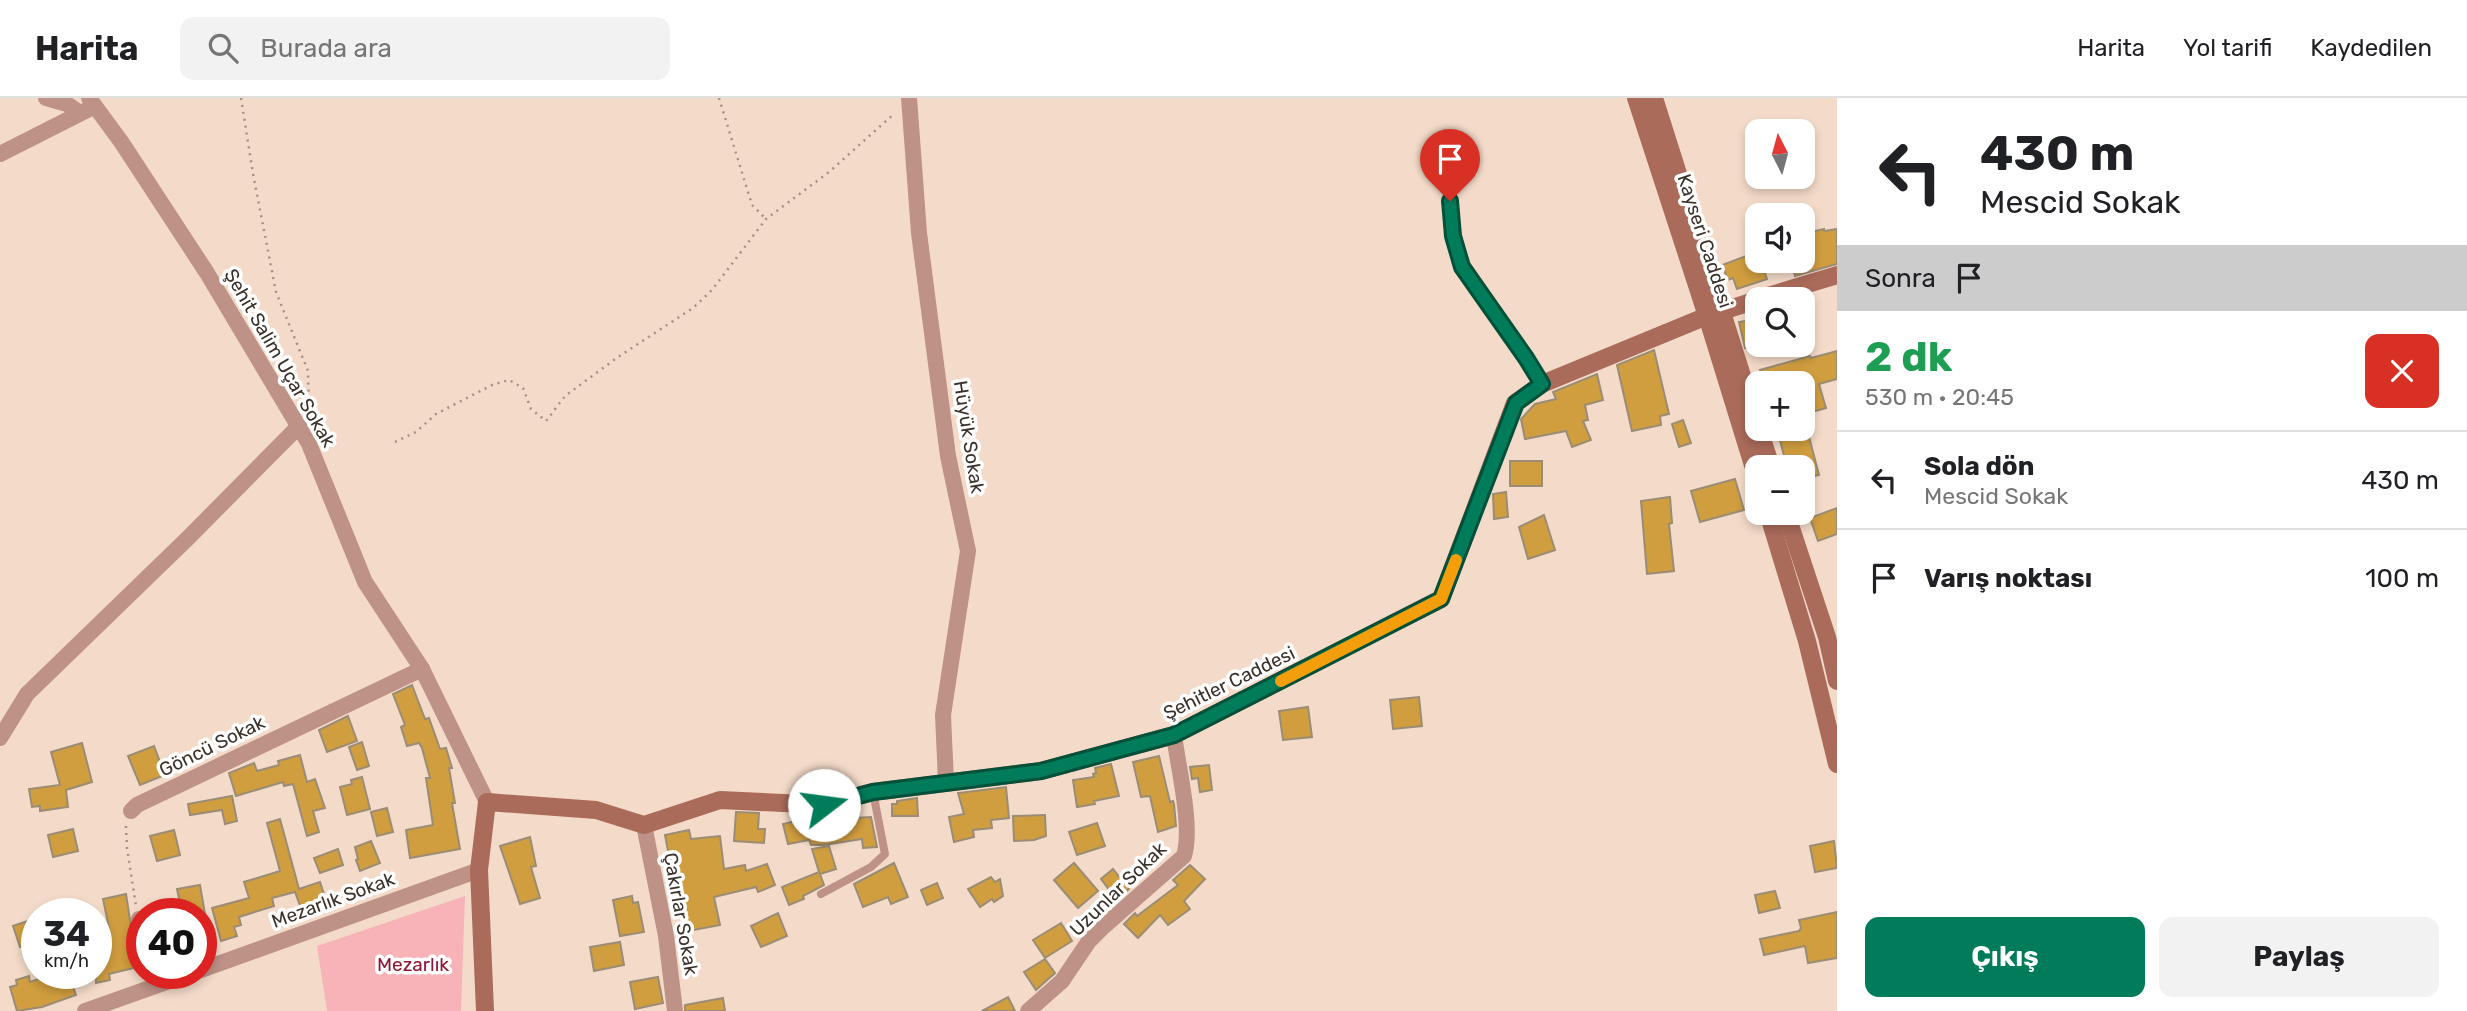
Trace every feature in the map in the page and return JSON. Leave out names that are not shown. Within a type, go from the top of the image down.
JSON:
[{"type":"street","points":[[46,98],[87,106]]},
{"type":"street","name":"Kayseri Caddesi","points":[[1636,98],[1745,392]]},
{"type":"street","name":"Kayseri Caddesi","points":[[1654,98],[1751,455]]},
{"type":"street","name":"Hüyük Sokak","points":[[909,99],[919,233],[948,456],[968,551],[943,715],[946,782]]},
{"type":"street","points":[[0,154],[87,106]]},
{"type":"street","name":"Şehit Salim Uçar Sokak","points":[[87,106],[122,143],[207,273],[309,443],[365,582],[422,669],[487,802]]},
{"type":"street","points":[[1450,201],[1453,236],[1462,267],[1542,384]]},
{"type":"street","name":"Şehitler Caddesi","points":[[1798,287],[1837,275]]},
{"type":"street","name":"Şehitler Caddesi","points":[[644,825],[720,800],[824,805],[873,792],[1041,771],[1174,735],[1441,599],[1516,403],[1542,384],[1714,313],[1745,303]]},
{"type":"street","points":[[0,738],[27,694],[299,426]]},
{"type":"street","points":[[1772,525],[1807,641],[1837,764]]},
{"type":"street","points":[[1790,525],[1827,638],[1837,681]]},
{"type":"street","name":"Göncü Sokak","points":[[131,811],[422,669]]},
{"type":"street","name":"Uzunlar Sokak","points":[[1028,1011],[1062,981],[1096,934],[1184,856],[1187,848],[1186,822],[1174,735]]},
{"type":"street","points":[[485,1011],[480,870],[487,802],[596,810],[644,825]]},
{"type":"street","name":"Çakırlar Sokak","points":[[644,825],[666,936],[676,1011]]},
{"type":"street","name":"Mezarlık Sokak","points":[[217,964],[480,870]]},
{"type":"street","points":[[85,1011],[134,989]]},
{"type":"lane","points":[[821,894],[871,867],[885,853],[873,792]]},
{"type":"path","points":[[241,98],[276,292],[308,371],[309,443]]},
{"type":"path","points":[[719,98],[752,205],[766,219]]},
{"type":"path","points":[[395,442],[416,432],[436,414],[492,385],[509,380],[523,388],[531,409],[546,421],[565,396],[618,357],[693,308],[712,290],[766,219],[829,172],[909,99]]},
{"type":"path","points":[[131,811],[125,833],[136,898]]},
{"type":"green space","name":"Mezarlık","points":[[465,896],[461,1011],[327,1011],[317,946]]},
{"type":"building","points":[[1837,229],[1837,264],[1815,270],[1815,231]]},
{"type":"building","points":[[1745,256],[1745,273],[1765,273],[1767,279],[1737,289],[1733,278],[1728,280],[1722,265]]},
{"type":"building","points":[[1745,321],[1745,348],[1739,322]]},
{"type":"building","points":[[1654,350],[1669,414],[1660,416],[1661,425],[1632,431],[1617,365]]},
{"type":"building","points":[[1837,351],[1837,379],[1819,384],[1826,408],[1815,411],[1815,371],[1760,370],[1806,357]]},
{"type":"building","points":[[1597,374],[1603,400],[1585,405],[1588,420],[1583,421],[1591,440],[1572,447],[1566,431],[1525,439],[1521,419],[1535,404],[1556,399],[1553,392]]},
{"type":"building","points":[[1683,420],[1691,443],[1679,447],[1672,424]]},
{"type":"building","points":[[1780,441],[1810,441],[1814,455],[1784,455]]},
{"type":"building","points":[[1815,460],[1819,475],[1815,476]]},
{"type":"building","points":[[1510,461],[1542,461],[1542,486],[1510,486]]},
{"type":"building","points":[[1735,479],[1744,510],[1700,522],[1691,491]]},
{"type":"building","points":[[1506,492],[1508,517],[1494,519],[1493,494]]},
{"type":"building","points":[[1670,497],[1672,523],[1669,524],[1674,571],[1647,574],[1641,501]]},
{"type":"building","points":[[1837,508],[1837,534],[1818,541],[1812,525],[1815,525],[1815,516]]},
{"type":"building","points":[[1544,515],[1555,550],[1528,559],[1519,527]]},
{"type":"building","points":[[412,685],[425,719],[429,718],[440,749],[446,748],[452,768],[449,768],[455,803],[452,803],[460,849],[410,858],[406,830],[433,825],[426,778],[430,778],[422,748],[419,743],[407,746],[401,727],[405,725],[393,694]]},
{"type":"building","points":[[1419,697],[1422,726],[1393,729],[1390,700]]},
{"type":"building","points":[[1308,707],[1312,737],[1283,740],[1279,711]]},
{"type":"building","points":[[348,716],[357,741],[327,752],[319,730]]},
{"type":"building","points":[[362,742],[369,766],[357,770],[349,747]]},
{"type":"building","points":[[82,743],[92,782],[66,790],[68,807],[40,811],[40,806],[32,807],[29,789],[60,785],[51,752]]},
{"type":"building","points":[[154,746],[165,775],[140,785],[128,756]]},
{"type":"building","points":[[300,755],[307,782],[315,779],[325,808],[313,811],[319,832],[307,836],[293,784],[284,786],[283,782],[236,796],[229,773],[254,763],[257,771]]},
{"type":"building","points":[[1159,756],[1170,802],[1173,801],[1174,804],[1176,826],[1158,832],[1150,796],[1141,797],[1133,762]]},
{"type":"building","points":[[1111,764],[1119,796],[1077,807],[1073,780],[1094,777],[1095,768]]},
{"type":"building","points":[[1209,765],[1212,790],[1200,792],[1198,778],[1192,779],[1190,767]]},
{"type":"building","points":[[362,777],[370,809],[347,815],[340,787],[352,784],[351,780]]},
{"type":"building","points":[[1006,787],[1009,818],[991,820],[992,828],[973,830],[974,837],[954,842],[949,817],[964,814],[958,793]]},
{"type":"building","points":[[232,796],[237,821],[225,824],[222,810],[190,815],[188,804]]},
{"type":"building","points":[[917,798],[918,816],[892,816],[892,804]]},
{"type":"building","points":[[387,808],[393,832],[377,836],[371,812]]},
{"type":"building","points":[[851,811],[853,818],[871,817],[877,847],[863,848],[862,839],[824,845],[811,845],[809,840],[788,844],[783,824],[810,818],[809,816]]},
{"type":"building","points":[[736,812],[759,813],[758,829],[765,829],[764,843],[734,841]]},
{"type":"building","points":[[1045,815],[1046,836],[1014,841],[1013,816]]},
{"type":"building","points":[[280,819],[299,889],[320,882],[328,906],[303,914],[295,892],[272,898],[274,906],[239,917],[241,925],[234,927],[237,936],[221,941],[217,926],[217,907],[249,898],[244,882],[280,871],[267,823]]},
{"type":"building","points":[[1097,823],[1105,846],[1077,855],[1069,832]]},
{"type":"building","points":[[73,829],[78,851],[53,857],[48,835]]},
{"type":"building","points":[[174,830],[180,855],[157,861],[150,836]]},
{"type":"building","points":[[689,830],[691,839],[720,836],[724,869],[745,865],[746,871],[767,864],[775,885],[758,892],[756,887],[714,897],[720,925],[688,931],[683,909],[676,910],[665,835]]},
{"type":"building","points":[[530,837],[536,866],[531,867],[540,898],[520,904],[500,846]]},
{"type":"building","points":[[371,841],[380,863],[360,871],[355,847]]},
{"type":"building","points":[[1834,841],[1837,868],[1815,872],[1810,846]]},
{"type":"building","points":[[829,846],[836,869],[820,874],[824,885],[803,896],[804,899],[789,905],[782,887],[819,872],[812,849]]},
{"type":"building","points":[[338,849],[343,865],[320,873],[314,858]]},
{"type":"building","points":[[894,863],[908,897],[891,904],[888,897],[863,907],[854,884]]},
{"type":"building","points":[[1074,863],[1098,891],[1078,908],[1054,880]]},
{"type":"building","points":[[1190,865],[1205,879],[1184,901],[1190,909],[1168,925],[1160,915],[1138,938],[1124,924],[1135,913],[1137,916],[1178,885],[1173,880]]},
{"type":"building","points":[[1113,869],[1129,889],[1116,899],[1101,879]]},
{"type":"building","points":[[991,877],[995,882],[1000,879],[1003,896],[980,907],[968,889]]},
{"type":"building","points":[[937,883],[943,898],[927,905],[921,890]]},
{"type":"building","points":[[200,885],[202,898],[179,898],[177,889]]},
{"type":"building","points":[[1775,891],[1780,908],[1759,913],[1755,895]]},
{"type":"building","points":[[126,894],[127,898],[126,970],[112,973],[112,898],[108,898]]},
{"type":"building","points":[[632,896],[633,903],[638,902],[644,932],[620,936],[613,900]]},
{"type":"building","points":[[1837,912],[1837,958],[1808,963],[1805,946],[1764,955],[1760,939],[1799,931],[1799,920]]},
{"type":"building","points":[[778,913],[787,936],[761,947],[751,926]]},
{"type":"building","points":[[21,923],[21,947],[20,947],[13,926]]},
{"type":"building","points":[[1061,923],[1072,941],[1045,958],[1033,940]]},
{"type":"building","points":[[620,942],[624,965],[594,971],[590,947]]},
{"type":"building","points":[[1045,959],[1055,973],[1036,990],[1024,972]]},
{"type":"building","points":[[658,977],[663,1003],[635,1009],[630,982]]},
{"type":"building","points":[[21,978],[21,989],[74,989],[76,995],[42,1007],[17,1011],[10,987],[17,985],[16,980]]},
{"type":"building","points":[[1008,997],[1015,1011],[982,1011]]},
{"type":"building","points":[[723,998],[725,1011],[685,1011],[685,1005]]},
{"type":"slow traffic","points":[[1281,681],[1441,599],[1456,560]]},
{"type":"route","points":[[824,805],[873,792],[1041,771],[1174,735],[1441,599],[1516,403],[1542,384],[1462,267],[1453,236],[1450,201]]}]
